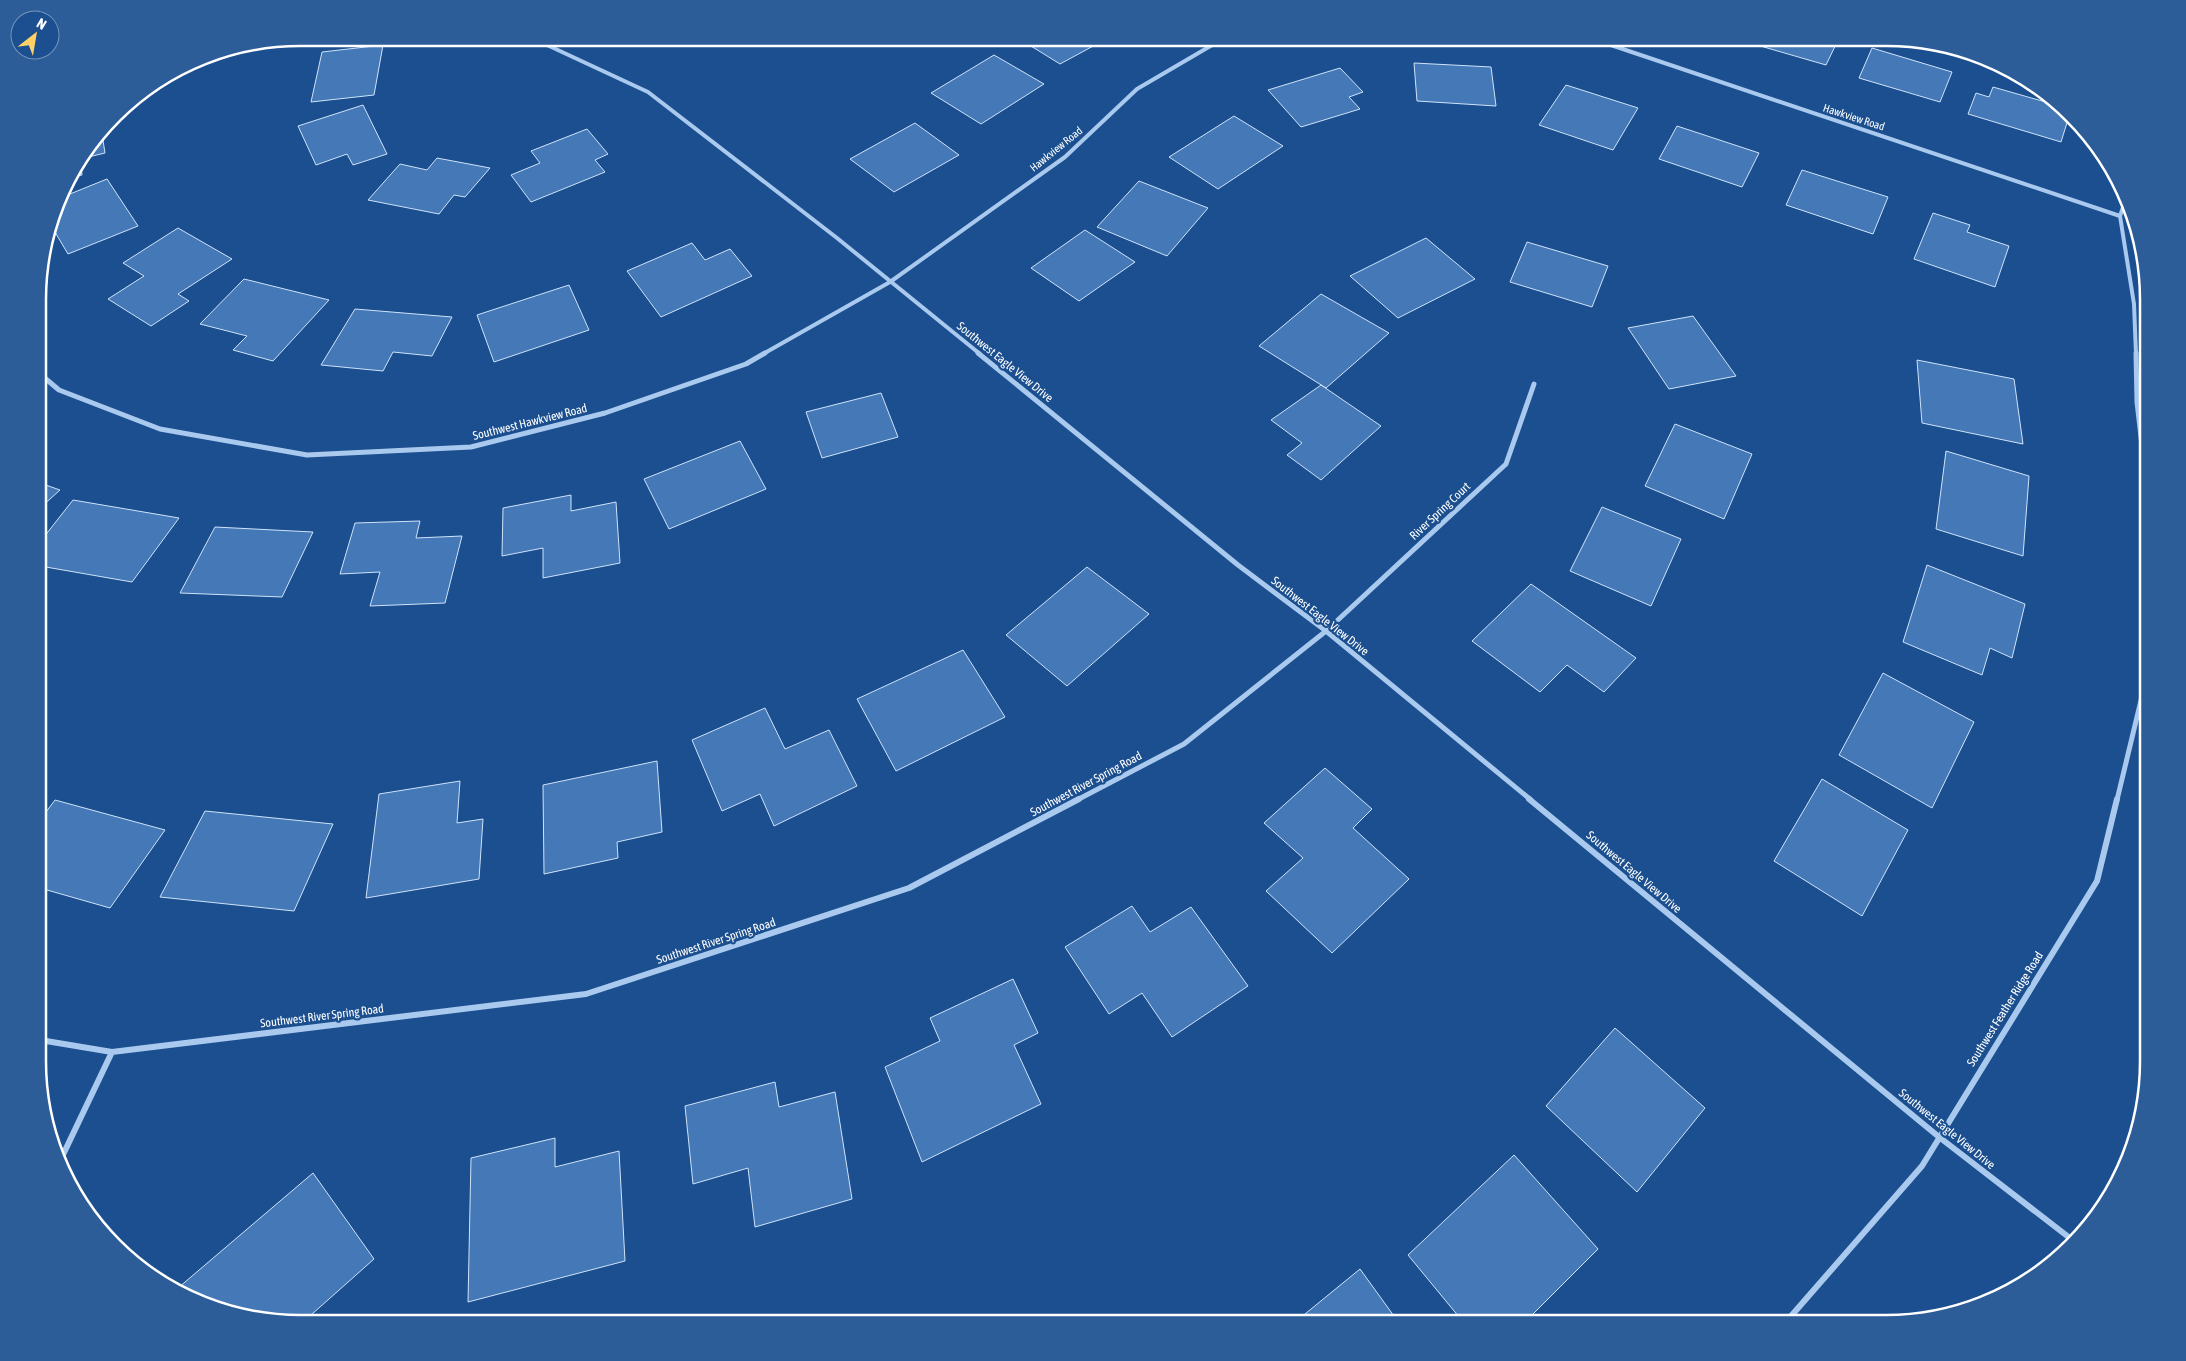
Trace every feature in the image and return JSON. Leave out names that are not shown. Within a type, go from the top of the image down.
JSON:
[{"type":"street","name":"Southwest Eagle View Drive","points":[[550,46],[648,92],[890,282],[1238,565],[1326,631],[1939,1137],[2068,1237]]},
{"type":"street","name":"Hawkview Road","points":[[890,282],[1065,157],[1137,90],[1212,46]]},
{"type":"street","name":"Hawkview Road","points":[[1614,46],[2120,216]]},
{"type":"street","points":[[2122,209],[2120,216],[2134,304],[2137,402],[2140,428]]},
{"type":"street","name":"Southwest Hawkview Road","points":[[46,379],[59,390],[160,429],[307,455],[471,446],[605,413],[746,364],[890,282]]},
{"type":"street","name":"River Spring Court","points":[[1326,631],[1506,464],[1534,384]]},
{"type":"street","name":"Southwest River Spring Road","points":[[46,1041],[112,1052],[586,994],[909,888],[1184,744],[1326,631]]},
{"type":"street","name":"Southwest Feather Ridge Road","points":[[1792,1315],[1922,1166],[2097,880],[2140,704]]},
{"type":"street","points":[[64,1153],[112,1052]]},
{"type":"building","points":[[383,46],[374,95],[311,102],[322,52]]},
{"type":"building","points":[[1031,46],[1093,46],[1060,64]]},
{"type":"building","points":[[1760,46],[1835,46],[1826,65]]},
{"type":"building","points":[[1872,48],[1952,72],[1940,102],[1859,78]]},
{"type":"building","points":[[994,55],[1044,84],[981,124],[931,93]]},
{"type":"building","points":[[1414,63],[1491,67],[1496,106],[1417,101]]},
{"type":"building","points":[[1340,68],[1363,92],[1349,97],[1360,109],[1301,127],[1268,90]]},
{"type":"building","points":[[1566,85],[1638,108],[1613,150],[1539,125]]},
{"type":"building","points":[[1993,87],[2043,101],[2067,123],[2061,142],[1968,114],[1976,93],[1989,97]]},
{"type":"building","points":[[363,105],[387,154],[353,165],[347,154],[316,165],[298,126]]},
{"type":"building","points":[[1234,116],[1283,146],[1218,189],[1169,157]]},
{"type":"building","points":[[915,123],[959,155],[894,192],[850,159]]},
{"type":"building","points":[[1677,126],[1759,153],[1742,187],[1659,159]]},
{"type":"building","points":[[587,129],[608,154],[595,160],[605,172],[531,202],[511,175],[540,163],[531,151]]},
{"type":"building","points":[[103,141],[105,153],[91,156]]},
{"type":"building","points":[[437,158],[490,168],[465,197],[454,195],[439,214],[368,200],[400,164],[427,170]]},
{"type":"building","points":[[1802,170],[1888,197],[1873,234],[1786,205]]},
{"type":"building","points":[[107,179],[138,226],[68,254],[55,233],[70,194]]},
{"type":"building","points":[[1139,181],[1208,208],[1167,256],[1097,227]]},
{"type":"building","points":[[1933,213],[1970,225],[1967,232],[2009,246],[1995,287],[1914,259]]},
{"type":"building","points":[[178,228],[232,259],[178,294],[189,301],[151,326],[108,299],[144,276],[123,263]]},
{"type":"building","points":[[1085,230],[1135,262],[1079,301],[1031,268]]},
{"type":"building","points":[[1426,238],[1475,279],[1398,318],[1350,276]]},
{"type":"building","points":[[1527,242],[1608,266],[1592,307],[1510,282]]},
{"type":"building","points":[[692,243],[705,260],[730,249],[752,276],[661,317],[627,271]]},
{"type":"building","points":[[244,279],[329,300],[273,361],[233,350],[247,336],[200,324]]},
{"type":"building","points":[[569,285],[589,330],[494,362],[477,315]]},
{"type":"building","points":[[1321,294],[1389,333],[1326,388],[1259,346]]},
{"type":"building","points":[[355,309],[452,317],[432,356],[393,352],[383,371],[321,365]]},
{"type":"building","points":[[1693,316],[1736,376],[1669,389],[1628,328]]},
{"type":"building","points":[[1917,360],[2014,379],[2023,444],[1922,423]]},
{"type":"building","points":[[1321,385],[1381,426],[1321,480],[1287,455],[1302,443],[1271,420]]},
{"type":"building","points":[[881,393],[898,437],[822,458],[806,412]]},
{"type":"building","points":[[1675,424],[1752,454],[1724,519],[1645,486]]},
{"type":"building","points":[[740,441],[766,489],[669,529],[644,479]]},
{"type":"building","points":[[1946,451],[2029,476],[2023,556],[1936,529]]},
{"type":"building","points":[[46,485],[60,490],[46,503]]},
{"type":"building","points":[[571,495],[571,511],[616,502],[620,563],[543,578],[543,548],[502,556],[503,508]]},
{"type":"building","points":[[73,500],[179,518],[132,582],[46,567],[46,534]]},
{"type":"building","points":[[1602,507],[1681,539],[1651,606],[1570,571]]},
{"type":"building","points":[[420,521],[416,538],[462,536],[445,603],[370,606],[380,572],[340,574],[355,523]]},
{"type":"building","points":[[215,527],[313,532],[282,597],[180,593]]},
{"type":"building","points":[[1927,565],[2025,604],[2012,658],[1990,648],[1982,675],[1903,642]]},
{"type":"building","points":[[1087,567],[1149,614],[1067,686],[1006,635]]},
{"type":"building","points":[[1531,584],[1636,658],[1604,692],[1567,665],[1540,692],[1472,641]]},
{"type":"building","points":[[963,650],[1005,717],[896,771],[857,699]]},
{"type":"building","points":[[1883,673],[1974,722],[1932,808],[1839,755]]},
{"type":"building","points":[[765,708],[785,749],[829,730],[857,786],[774,826],[760,794],[722,811],[692,740]]},
{"type":"building","points":[[657,761],[662,832],[617,842],[618,858],[544,874],[543,785]]},
{"type":"building","points":[[1325,768],[1372,809],[1353,828],[1409,879],[1332,953],[1266,891],[1303,858],[1264,823]]},
{"type":"building","points":[[1822,779],[1908,830],[1862,916],[1774,861]]},
{"type":"building","points":[[460,781],[457,823],[483,819],[479,879],[366,898],[379,794]]},
{"type":"building","points":[[55,800],[165,830],[110,908],[46,890],[46,812]]},
{"type":"building","points":[[205,811],[333,824],[294,911],[160,897]]},
{"type":"building","points":[[1132,906],[1150,932],[1191,907],[1248,986],[1172,1037],[1142,993],[1109,1014],[1065,947]]},
{"type":"building","points":[[1013,979],[1038,1033],[1014,1045],[1041,1104],[922,1162],[885,1067],[940,1041],[930,1018]]},
{"type":"building","points":[[1615,1028],[1705,1108],[1637,1192],[1546,1106]]},
{"type":"building","points":[[775,1082],[779,1107],[835,1092],[852,1199],[755,1227],[748,1168],[693,1184],[685,1106]]},
{"type":"building","points":[[555,1138],[555,1167],[619,1151],[625,1261],[468,1302],[471,1158]]},
{"type":"building","points":[[1514,1155],[1598,1249],[1532,1315],[1457,1315],[1408,1255]]},
{"type":"building","points":[[313,1173],[374,1259],[311,1315],[267,1313],[250,1310],[218,1301],[181,1285]]},
{"type":"building","points":[[1360,1269],[1393,1315],[1304,1315]]}]
